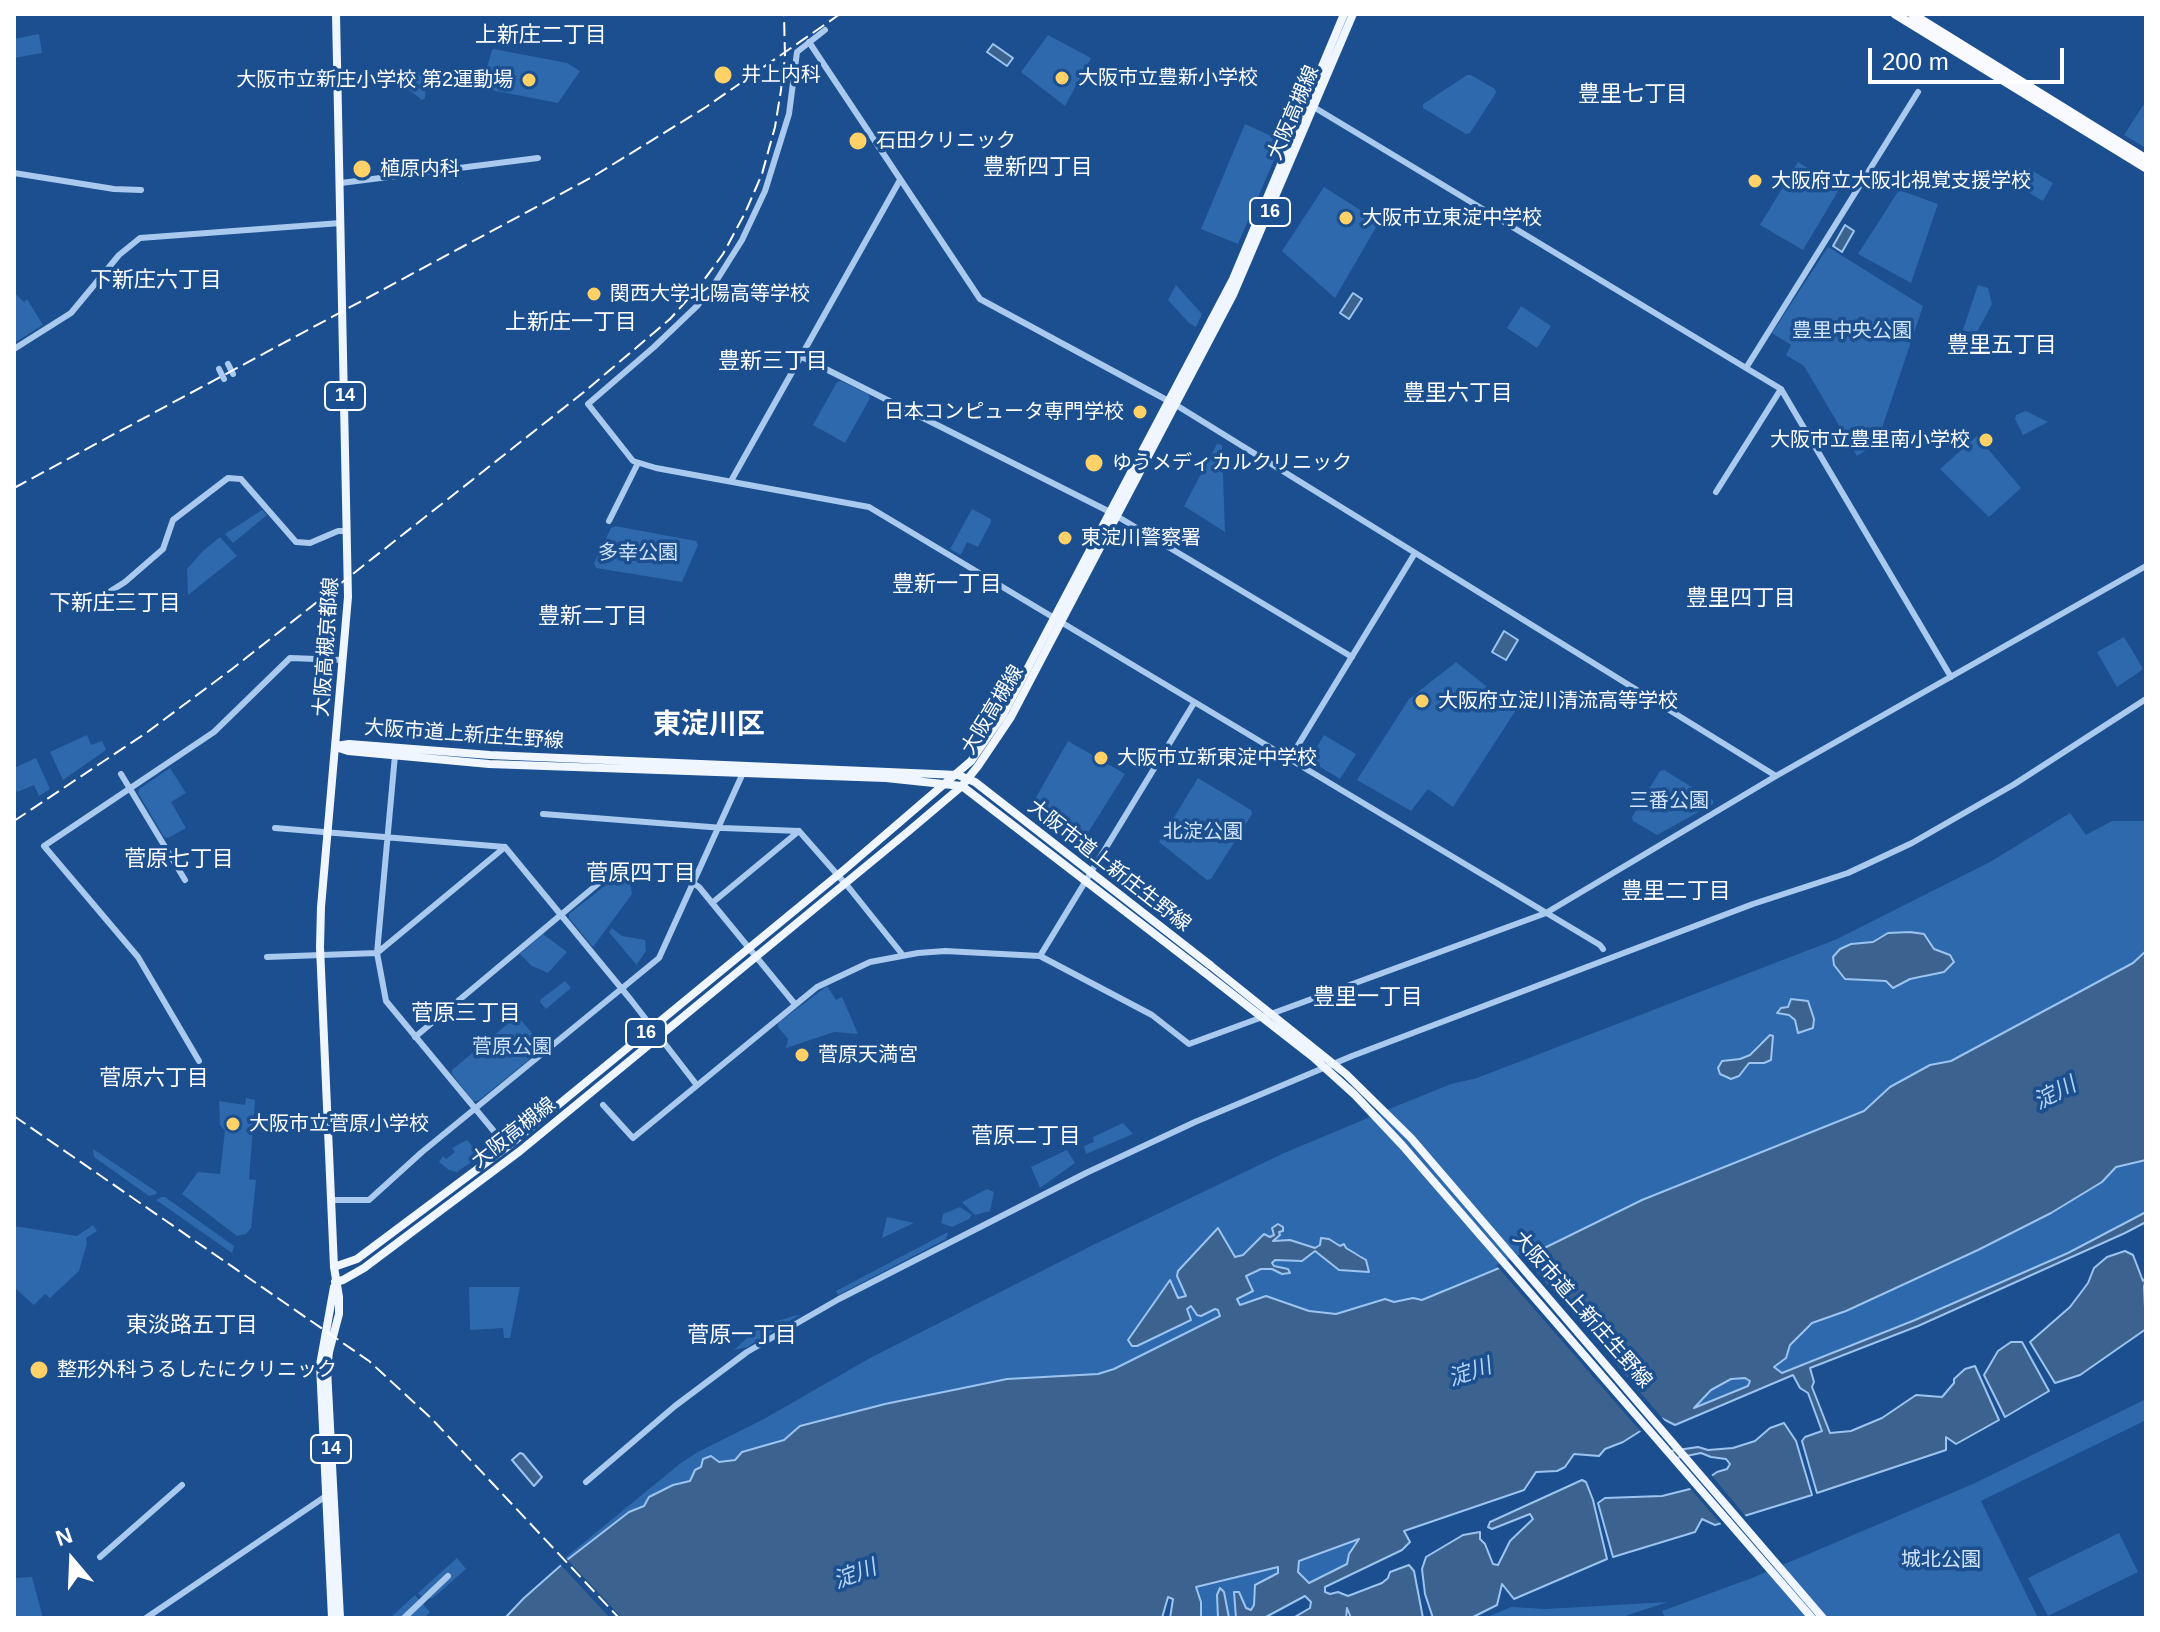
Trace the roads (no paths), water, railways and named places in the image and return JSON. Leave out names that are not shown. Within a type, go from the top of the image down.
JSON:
[{"type":"highway","points":[[1895,14],[2146,168]]},
{"type":"highway","points":[[1912,14],[2146,159]]},
{"type":"main road","name":"大阪高槻京都線","points":[[336,14],[348,597],[321,916],[321,955],[334,1267],[339,1314],[327,1369],[340,1618]]},
{"type":"main road","name":"大阪高槻線","points":[[335,1282],[364,1268],[520,1151],[962,786],[1011,717],[1113,514],[1239,282],[1344,14]]},
{"type":"main road","name":"大阪高槻線","points":[[1310,104],[1353,14]]},
{"type":"main road","name":"大阪高槻線","points":[[334,1267],[357,1259],[507,1147],[958,775],[981,749],[1057,621]]},
{"type":"main road","name":"大阪市道上新庄生野線","points":[[336,746],[349,744],[544,758],[958,775],[968,778],[1088,877],[1346,1074],[1411,1138],[1823,1618]]},
{"type":"main road","name":"大阪市道上新庄生野線","points":[[336,746],[348,751],[489,764],[948,783],[962,786],[1088,877]]},
{"type":"main road","name":"大阪市道上新庄生野線","points":[[1207,969],[1313,1057],[1355,1095],[1402,1145],[1812,1618]]},
{"type":"main road","name":"大阪高槻京都線","points":[[332,1618],[320,1365],[335,1282]]},
{"type":"street","points":[[825,30],[796,56],[785,129],[765,191],[734,253],[698,305],[588,404],[633,461],[869,507],[1603,949]]},
{"type":"street","points":[[809,42],[980,299],[1172,403],[1776,776]]},
{"type":"street","points":[[1746,368],[1918,92]]},
{"type":"street","points":[[1310,104],[1781,389],[1951,677]]},
{"type":"street","points":[[341,183],[538,158]]},
{"type":"street","points":[[14,173],[141,190]]},
{"type":"street","points":[[731,481],[900,180]]},
{"type":"street","points":[[14,349],[71,313],[119,255],[140,238],[341,223]]},
{"type":"street","points":[[800,356],[1113,514],[1352,657]]},
{"type":"street","points":[[228,364],[233,374]]},
{"type":"street","points":[[219,369],[224,379]]},
{"type":"street","points":[[1716,492],[1781,389]]},
{"type":"street","points":[[609,521],[638,463]]},
{"type":"street","points":[[98,599],[125,582],[163,549],[173,520],[228,478],[241,479],[296,542],[310,543],[338,531],[347,531]]},
{"type":"street","points":[[1289,760],[1415,553]]},
{"type":"street","points":[[603,1105],[633,1138],[794,1003],[839,975],[870,962],[902,954],[935,951],[1040,956],[1152,1015],[1189,1044],[1546,913],[1776,776],[2146,566]]},
{"type":"street","points":[[199,1061],[138,957],[44,846],[214,732],[290,658],[343,660]]},
{"type":"street","points":[[586,1482],[675,1406],[747,1352],[839,1299],[1086,1173],[1352,1056],[1753,904],[1848,873],[1912,843],[2013,785],[2146,699]]},
{"type":"street","points":[[1040,956],[1194,703]]},
{"type":"street","points":[[395,755],[377,953],[386,1001],[507,1147]]},
{"type":"street","points":[[331,1200],[369,1200],[474,1108],[661,955],[743,773]]},
{"type":"street","points":[[121,774],[185,880]]},
{"type":"street","points":[[543,814],[799,831],[845,882],[902,954]]},
{"type":"street","points":[[275,828],[505,847],[696,1084]]},
{"type":"street","points":[[712,903],[799,831]]},
{"type":"street","points":[[267,957],[377,953],[505,847]]},
{"type":"street","points":[[415,1037],[606,877]]},
{"type":"street","points":[[693,883],[794,1003]]},
{"type":"street","points":[[100,1557],[182,1485]]},
{"type":"street","points":[[146,1618],[326,1496]]},
{"type":"street","points":[[404,1618],[448,1576]]},
{"type":"water","points":[[993,44],[1013,58],[1007,66],[987,52]]},
{"type":"water","points":[[1845,225],[1854,231],[1842,252],[1833,246]]},
{"type":"water","points":[[1353,293],[1362,299],[1349,319],[1340,313]]},
{"type":"water","points":[[1504,631],[1518,640],[1506,660],[1492,652]]},
{"type":"water","points":[[1888,933],[1924,934],[1934,949],[1950,955],[1954,962],[1944,972],[1910,979],[1893,988],[1886,981],[1845,979],[1834,965],[1833,957],[1851,944],[1873,942]]},
{"type":"water","name":"淀川","points":[[2146,951],[2146,1160],[2116,1167],[2102,1182],[2051,1213],[1978,1250],[1846,1311],[1812,1323],[1790,1345],[1786,1358],[1774,1367],[1782,1373],[1915,1320],[2068,1253],[2146,1212],[2146,1222],[2125,1233],[1918,1326],[1810,1368],[1814,1382],[1812,1387],[1830,1433],[1851,1431],[1882,1418],[1916,1395],[1942,1397],[1954,1379],[1965,1369],[1975,1366],[1999,1420],[1956,1444],[1946,1437],[1946,1450],[1817,1493],[1802,1441],[1822,1431],[1808,1393],[1800,1388],[1793,1375],[1675,1425],[1661,1418],[1623,1442],[1605,1449],[1599,1456],[1574,1454],[1565,1467],[1557,1471],[1536,1472],[1524,1490],[1404,1531],[1410,1542],[1402,1550],[1325,1587],[1325,1592],[1330,1594],[1338,1592],[1348,1596],[1382,1583],[1390,1572],[1409,1565],[1414,1571],[1423,1618],[1351,1618],[1347,1608],[1346,1618],[1293,1618],[1310,1608],[1311,1602],[1305,1596],[1264,1618],[1236,1618],[1234,1592],[1239,1592],[1246,1608],[1251,1610],[1255,1585],[1278,1573],[1278,1567],[1196,1587],[1201,1602],[1201,1618],[1170,1618],[1173,1599],[1168,1597],[1162,1618],[505,1618],[567,1560],[629,1512],[644,1506],[649,1497],[673,1485],[690,1481],[703,1459],[711,1456],[719,1462],[735,1460],[742,1452],[784,1440],[800,1426],[885,1404],[1007,1379],[1098,1374],[1220,1316],[1215,1309],[1197,1315],[1191,1306],[1187,1309],[1191,1320],[1137,1346],[1132,1346],[1128,1340],[1170,1280],[1178,1298],[1186,1296],[1177,1276],[1178,1271],[1218,1228],[1235,1257],[1243,1255],[1264,1234],[1274,1235],[1272,1228],[1278,1224],[1283,1231],[1273,1241],[1290,1240],[1315,1248],[1320,1245],[1321,1238],[1329,1239],[1340,1246],[1344,1244],[1366,1260],[1369,1272],[1339,1270],[1315,1251],[1302,1261],[1275,1260],[1272,1263],[1274,1266],[1288,1269],[1290,1273],[1261,1269],[1246,1276],[1253,1291],[1237,1299],[1240,1305],[1266,1296],[1309,1311],[1336,1314],[1385,1299],[1394,1302],[1413,1298],[1422,1300],[1526,1257],[1642,1200],[1864,1111],[1890,1087],[1930,1065],[1951,1061],[2133,963]],"holes":[[[1745,1378],[1750,1381],[1748,1386],[1694,1408],[1711,1390],[1731,1379]],[[1359,1539],[1349,1554],[1347,1564],[1309,1583],[1298,1572],[1299,1561]]]},
{"type":"water","points":[[1791,999],[1808,1001],[1814,1019],[1813,1028],[1798,1033],[1795,1020],[1789,1015],[1777,1013],[1781,1008],[1788,1007]]},
{"type":"water","points":[[1770,1035],[1773,1036],[1771,1060],[1749,1063],[1739,1076],[1731,1079],[1720,1074],[1718,1068],[1722,1061],[1750,1055]]},
{"type":"water","points":[[2125,1251],[2133,1255],[2143,1281],[2146,1277],[2146,1329],[2080,1375],[2055,1383],[2030,1342],[2070,1307],[2088,1283],[2094,1268],[2107,1257]]},
{"type":"water","points":[[2011,1342],[2022,1342],[2049,1391],[2005,1417],[1984,1375],[1998,1351]]},
{"type":"water","points":[[1784,1423],[1796,1441],[1812,1495],[1715,1525],[1702,1519],[1695,1532],[1613,1557],[1598,1503],[1605,1498],[1662,1496],[1694,1488],[1727,1469],[1730,1464],[1726,1459],[1701,1453],[1676,1458],[1671,1451],[1698,1447],[1708,1450],[1733,1448],[1755,1441],[1770,1428]]},
{"type":"water","points":[[520,1453],[542,1477],[534,1486],[512,1460]]},
{"type":"water","points":[[1582,1480],[1586,1482],[1593,1500],[1607,1559],[1514,1599],[1502,1584],[1497,1605],[1471,1618],[1433,1618],[1425,1594],[1422,1569],[1426,1557],[1463,1535],[1480,1532],[1480,1539],[1493,1564],[1498,1565],[1510,1541],[1533,1519],[1530,1514],[1492,1529],[1488,1527],[1490,1522]]},
{"type":"water","points":[[1220,1588],[1224,1592],[1229,1618],[1218,1618],[1217,1595]]},
{"type":"railway","points":[[14,821],[146,733],[232,669],[584,392],[670,319],[723,254],[762,174],[781,90],[785,57],[784,14]]},
{"type":"railway","points":[[14,488],[594,176],[706,107],[840,14]]},
{"type":"railway","points":[[14,1116],[369,1361],[431,1418],[619,1618]]},
{"type":"place","name":"井上内科","points":[[723,75]]},
{"type":"place","name":"大阪市立豊新小学校","points":[[1062,78]]},
{"type":"place","name":"大阪市立新庄小学校 第2運動場","points":[[529,80]]},
{"type":"place","name":"石田クリニック","points":[[858,141]]},
{"type":"place","name":"植原内科","points":[[362,169]]},
{"type":"place","name":"大阪府立大阪北視覚支援学校","points":[[1755,181]]},
{"type":"place","name":"大阪市立東淀中学校","points":[[1346,218]]},
{"type":"place","name":"関西大学北陽高等学校","points":[[594,294]]},
{"type":"place","name":"日本コンピュータ専門学校","points":[[1140,412]]},
{"type":"place","name":"大阪市立豊里南小学校","points":[[1986,440]]},
{"type":"place","name":"ゆうメディカルクリニック","points":[[1094,463]]},
{"type":"place","name":"東淀川警察署","points":[[1065,538]]},
{"type":"place","name":"大阪府立淀川清流高等学校","points":[[1422,701]]},
{"type":"place","name":"大阪市立新東淀中学校","points":[[1101,758]]},
{"type":"place","name":"菅原天満宮","points":[[802,1055]]},
{"type":"place","name":"大阪市立菅原小学校","points":[[233,1124]]},
{"type":"place","name":"整形外科うるしたにクリニック","points":[[39,1370]]},
{"type":"district","name":"上新庄二丁目","points":[[541,36]]},
{"type":"district","name":"豊里七丁目","points":[[1633,95]]},
{"type":"district","name":"豊新四丁目","points":[[1038,168]]},
{"type":"district","name":"下新庄六丁目","points":[[156,281]]},
{"type":"district","name":"上新庄一丁目","points":[[571,323]]},
{"type":"district","name":"豊里五丁目","points":[[2002,346]]},
{"type":"district","name":"豊新三丁目","points":[[773,362]]},
{"type":"district","name":"豊里六丁目","points":[[1458,394]]},
{"type":"district","name":"豊新一丁目","points":[[947,585]]},
{"type":"district","name":"豊里四丁目","points":[[1741,599]]},
{"type":"district","name":"下新庄三丁目","points":[[115,604]]},
{"type":"district","name":"豊新二丁目","points":[[593,617]]},
{"type":"district","name":"東淀川区","points":[[709,725]]},
{"type":"district","name":"菅原七丁目","points":[[179,860]]},
{"type":"district","name":"菅原四丁目","points":[[641,874]]},
{"type":"district","name":"豊里二丁目","points":[[1676,892]]},
{"type":"district","name":"豊里一丁目","points":[[1368,998]]},
{"type":"district","name":"菅原三丁目","points":[[466,1014]]},
{"type":"district","name":"菅原六丁目","points":[[154,1079]]},
{"type":"district","name":"菅原二丁目","points":[[1026,1137]]},
{"type":"district","name":"東淡路五丁目","points":[[192,1326]]},
{"type":"district","name":"菅原一丁目","points":[[742,1336]]},
{"type":"park label","name":"豊里中央公園","points":[[1852,331]]},
{"type":"park label","name":"多幸公園","points":[[638,553]]},
{"type":"park label","name":"三番公園","points":[[1669,801]]},
{"type":"park label","name":"北淀公園","points":[[1203,832]]},
{"type":"park label","name":"菅原公園","points":[[512,1047]]},
{"type":"park label","name":"城北公園","points":[[1941,1560]]}]
